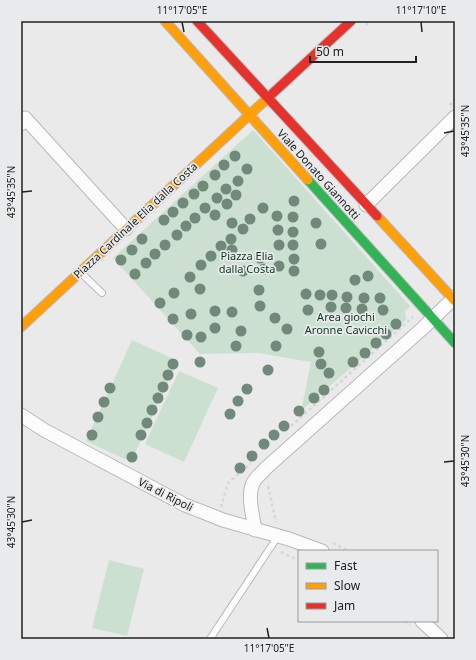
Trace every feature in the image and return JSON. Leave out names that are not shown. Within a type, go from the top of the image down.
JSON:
[{"type":"street","name":"Viale Donato Giannotti","points":[[165,21],[455,343]]},
{"type":"street","name":"Viale Donato Giannotti","points":[[197,21],[268,97],[452,301]]},
{"type":"street","name":"Piazza Cardinale Elia dalla Costa","points":[[21,327],[351,21]]},
{"type":"street","points":[[366,205],[455,117]]},
{"type":"street","points":[[21,124],[26,118],[126,229]]},
{"type":"street","points":[[255,530],[251,503],[252,486],[254,481],[266,468],[452,301]]},
{"type":"street","name":"Via di Ripoli","points":[[21,415],[44,430],[185,505],[223,520],[319,550]]},
{"type":"street","points":[[423,622],[441,639]]},
{"type":"lane","points":[[80,272],[102,293]]},
{"type":"lane","points":[[210,639],[278,536]]},
{"type":"path","points":[[149,290],[281,170]]},
{"type":"green space","name":"Piazza Elia dalla Costa","points":[[253,130],[410,306],[405,311],[406,320],[301,411],[311,362],[258,353],[200,354],[113,258]]},
{"type":"green space","points":[[132,340],[178,361],[131,462],[86,441]]},
{"type":"green space","points":[[179,371],[218,388],[184,462],[145,444]]},
{"type":"green space","points":[[109,560],[144,569],[127,636],[92,628]]},
{"type":"traffic: fast","points":[[308,180],[455,343]]},
{"type":"traffic: slow","points":[[165,21],[308,180]]},
{"type":"traffic: slow","points":[[21,327],[273,93]]},
{"type":"traffic: slow","points":[[377,216],[455,301]]},
{"type":"traffic: jam","points":[[197,21],[377,216]]},
{"type":"traffic: jam","points":[[273,93],[351,21]]},
{"type":"park label","name":"Area giochi Aronne Cavicchi","points":[[346,322]]}]
